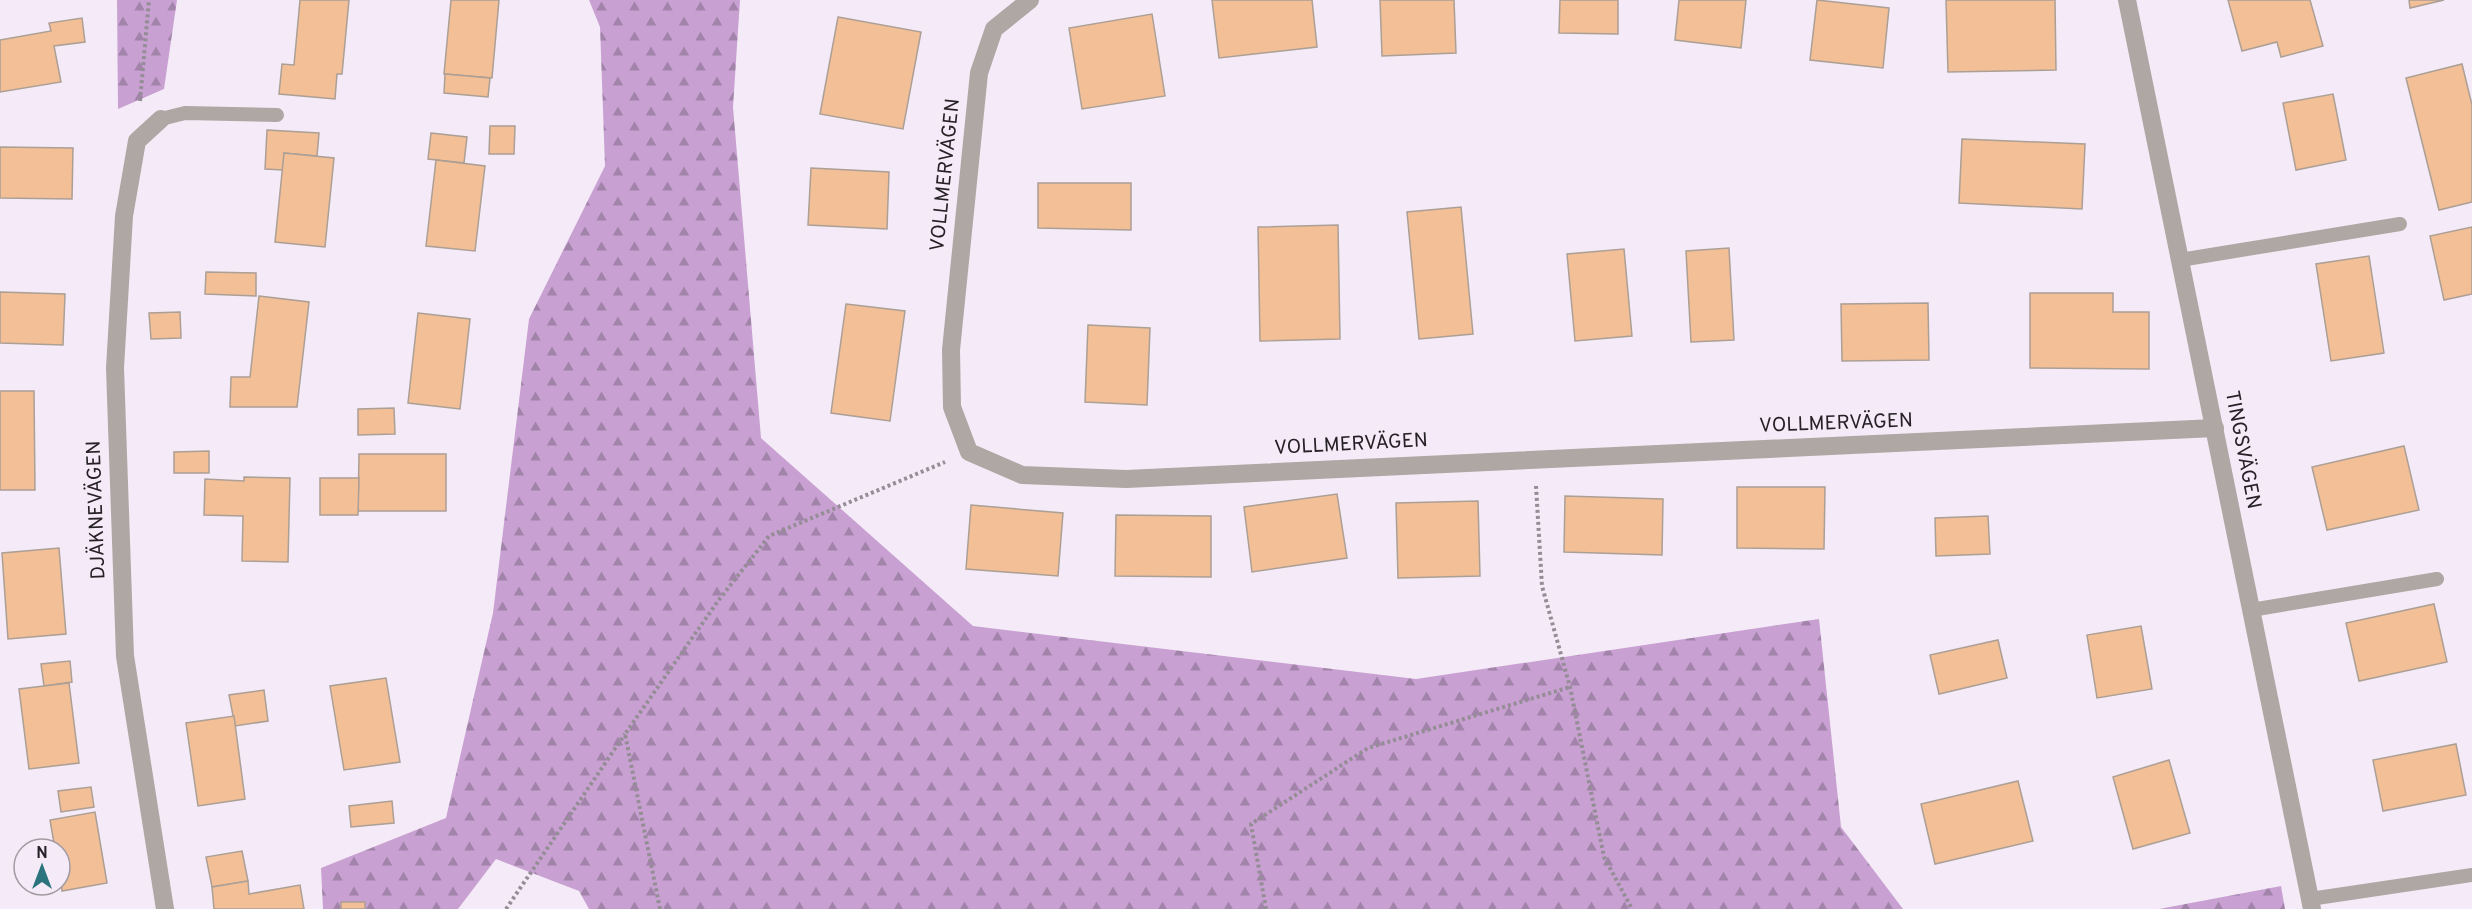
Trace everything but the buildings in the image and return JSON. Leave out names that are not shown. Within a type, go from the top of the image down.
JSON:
[{"type":"street","name":"VOLLMERVÄGEN","points":[[1030,0],[994,29],[979,73],[951,350],[952,407],[969,452],[1022,475],[1126,479],[2215,429]]},
{"type":"street","name":"TINGSVÄGEN","points":[[2127,0],[2311,904]]},
{"type":"street","points":[[136,141],[161,119]]},
{"type":"street","name":"DJÄKNEVÄGEN","points":[[136,141],[124,216],[115,368],[124,644],[165,909]]},
{"type":"lane","points":[[161,119],[185,112],[277,115]]},
{"type":"lane","points":[[2180,260],[2400,224]]},
{"type":"lane","points":[[2252,610],[2437,579]]},
{"type":"lane","points":[[2311,904],[2472,875]]},
{"type":"path","points":[[136,141],[149,0]]},
{"type":"path","points":[[506,909],[717,601],[769,536],[969,452]]},
{"type":"path","points":[[1535,459],[1542,586],[1570,687],[1604,857],[1632,909]]},
{"type":"path","points":[[1266,909],[1251,824],[1368,748],[1570,687]]},
{"type":"path","points":[[625,734],[660,909]]},
{"type":"green space","points":[[117,0],[177,0],[164,89],[118,109]]},
{"type":"green space","points":[[589,0],[740,0],[733,107],[761,438],[973,626],[1416,679],[1819,619],[1841,827],[1903,909],[589,909],[579,891],[496,859],[458,909],[323,909],[321,868],[446,818],[493,613],[529,319],[605,166],[600,27]]},
{"type":"green space","points":[[2281,886],[2285,909],[2159,909]]}]
